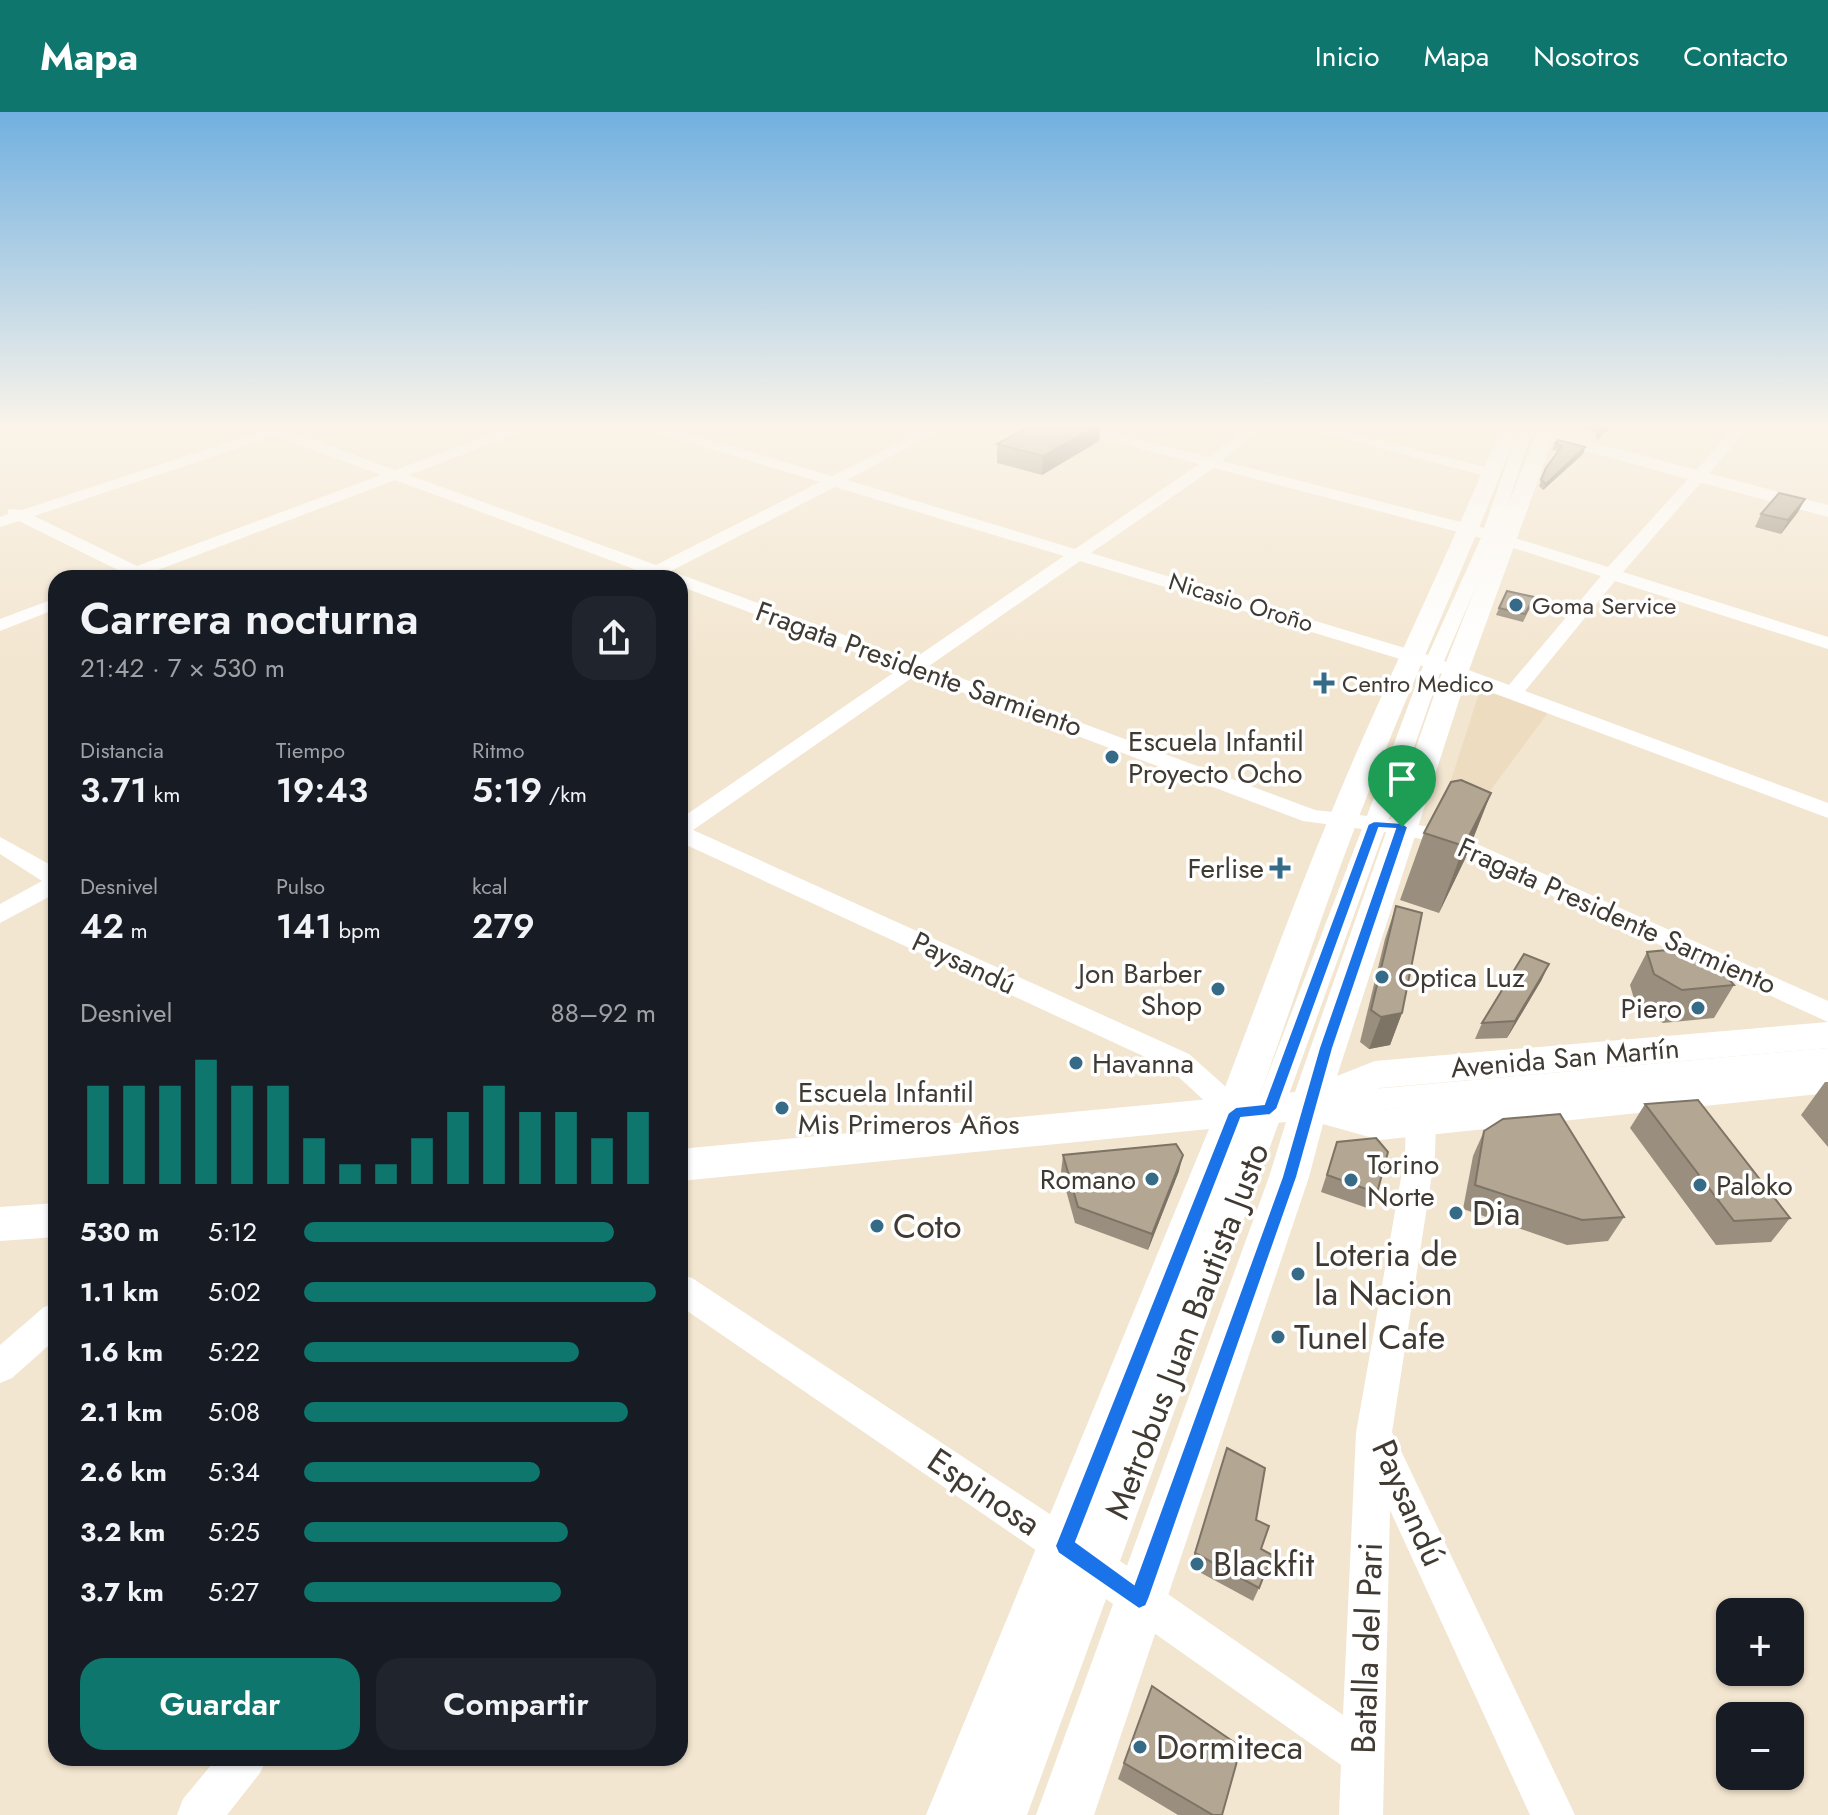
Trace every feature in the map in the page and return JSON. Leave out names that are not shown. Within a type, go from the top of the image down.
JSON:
[{"type":"main road","points":[[955,1815],[1100,1572],[1289,1177],[1271,1109],[1434,662],[1488,535],[1491,503]]},
{"type":"main road","points":[[1065,1815],[1100,1572],[1373,824],[1434,662],[1500,503]]},
{"type":"main road","points":[[1801,503],[1828,511]]},
{"type":"main road","name":"Avenida San Martín","points":[[688,1164],[1271,1109],[1375,1075],[1828,1035]]},
{"type":"main road","name":"Avenida San Martín","points":[[1271,1109],[1380,1125],[1828,1079]]},
{"type":"main road","points":[[0,1224],[48,1221]]},
{"type":"street","points":[[0,522],[56,503]]},
{"type":"street","points":[[149,570],[319,503]]},
{"type":"street","points":[[467,503],[643,570]]},
{"type":"street","points":[[670,570],[793,503]]},
{"type":"street","name":"Nicasio Oroño","points":[[911,503],[1434,662],[1828,811]]},
{"type":"street","points":[[688,825],[1153,503]]},
{"type":"street","points":[[1369,503],[1488,535],[1828,643]]},
{"type":"street","points":[[1513,692],[1676,503]]},
{"type":"street","points":[[0,506],[123,570]]},
{"type":"street","points":[[1434,662],[1488,535]]},
{"type":"street","name":"Fragata Presidente Sarmiento","points":[[688,583],[1311,816],[1440,836],[1828,1012]]},
{"type":"street","points":[[0,625],[48,606]]},
{"type":"street","name":"Paysandú","points":[[688,835],[1179,1061],[1271,1109]]},
{"type":"street","points":[[0,844],[48,876]]},
{"type":"street","points":[[0,915],[48,886]]},
{"type":"street","points":[[1271,1109],[1828,1058]]},
{"type":"street","name":"Paysandú","points":[[1421,1121],[1420,1155],[1374,1433],[1553,1815]]},
{"type":"street","name":"Espinosa","points":[[688,1293],[1364,1755]]},
{"type":"street","points":[[0,1367],[48,1325]]},
{"type":"street","name":"Batalla del Pari","points":[[1361,1815],[1374,1433]]},
{"type":"street","points":[[1005,1815],[1100,1572]]},
{"type":"street","points":[[199,1815],[239,1766]]},
{"type":"shaded area","points":[[1480,690],[1550,710],[1467,822],[1444,802]]},
{"type":"building","points":[[1770,503],[1801,503],[1788,520],[1761,514]]},
{"type":"building","points":[[1507,591],[1534,597],[1525,614],[1499,608]]},
{"type":"building","points":[[1461,780],[1491,793],[1464,846],[1424,833],[1451,782]]},
{"type":"building","points":[[1396,906],[1422,913],[1402,1013],[1381,1017],[1371,1010]]},
{"type":"building","points":[[1678,949],[1715,963],[1734,985],[1682,990],[1654,974],[1647,952]]},
{"type":"building","points":[[1524,954],[1549,964],[1515,1021],[1482,1023]]},
{"type":"building","points":[[1698,1100],[1790,1218],[1734,1221],[1645,1104]]},
{"type":"building","points":[[1560,1114],[1624,1217],[1582,1220],[1475,1185],[1484,1131],[1503,1119]]},
{"type":"building","points":[[1376,1138],[1388,1152],[1377,1193],[1327,1175],[1337,1142]]},
{"type":"building","points":[[1176,1144],[1183,1155],[1152,1234],[1078,1207],[1063,1155]]},
{"type":"building","points":[[1227,1448],[1265,1468],[1256,1520],[1269,1526],[1261,1549],[1272,1555],[1259,1588],[1195,1553]]},
{"type":"building","points":[[1152,1686],[1241,1747],[1222,1815],[1213,1815],[1124,1763]]},
{"type":"place","name":"Goma Service","points":[[1516,605]]},
{"type":"place","name":"Centro Medico","points":[[1324,683]]},
{"type":"place","name":"Escuela Infantil Proyecto Ocho","points":[[1112,757]]},
{"type":"place","name":"Ferlise","points":[[1280,868]]},
{"type":"place","name":"Optica Luz","points":[[1382,977]]},
{"type":"place","name":"Jon Barber Shop","points":[[1218,989]]},
{"type":"place","name":"Piero","points":[[1698,1008]]},
{"type":"place","name":"Havanna","points":[[1076,1063]]},
{"type":"place","name":"Escuela Infantil Mis Primeros Años","points":[[782,1108]]},
{"type":"place","name":"Romano","points":[[1152,1179]]},
{"type":"place","name":"Torino Norte","points":[[1351,1180]]},
{"type":"place","name":"Paloko","points":[[1700,1185]]},
{"type":"place","name":"Dia","points":[[1456,1213]]},
{"type":"place","name":"Coto","points":[[877,1226]]},
{"type":"place","name":"Loteria de la Nacion","points":[[1298,1274]]},
{"type":"place","name":"Tunel Cafe","points":[[1278,1337]]},
{"type":"place","name":"Blackfit","points":[[1197,1564]]},
{"type":"place","name":"Dormiteca","points":[[1140,1747]]},
{"type":"route","points":[[1374,824],[1402,827],[1307,1105],[1289,1177],[1139,1599],[1065,1546],[1236,1113],[1270,1109],[1374,824]]}]
